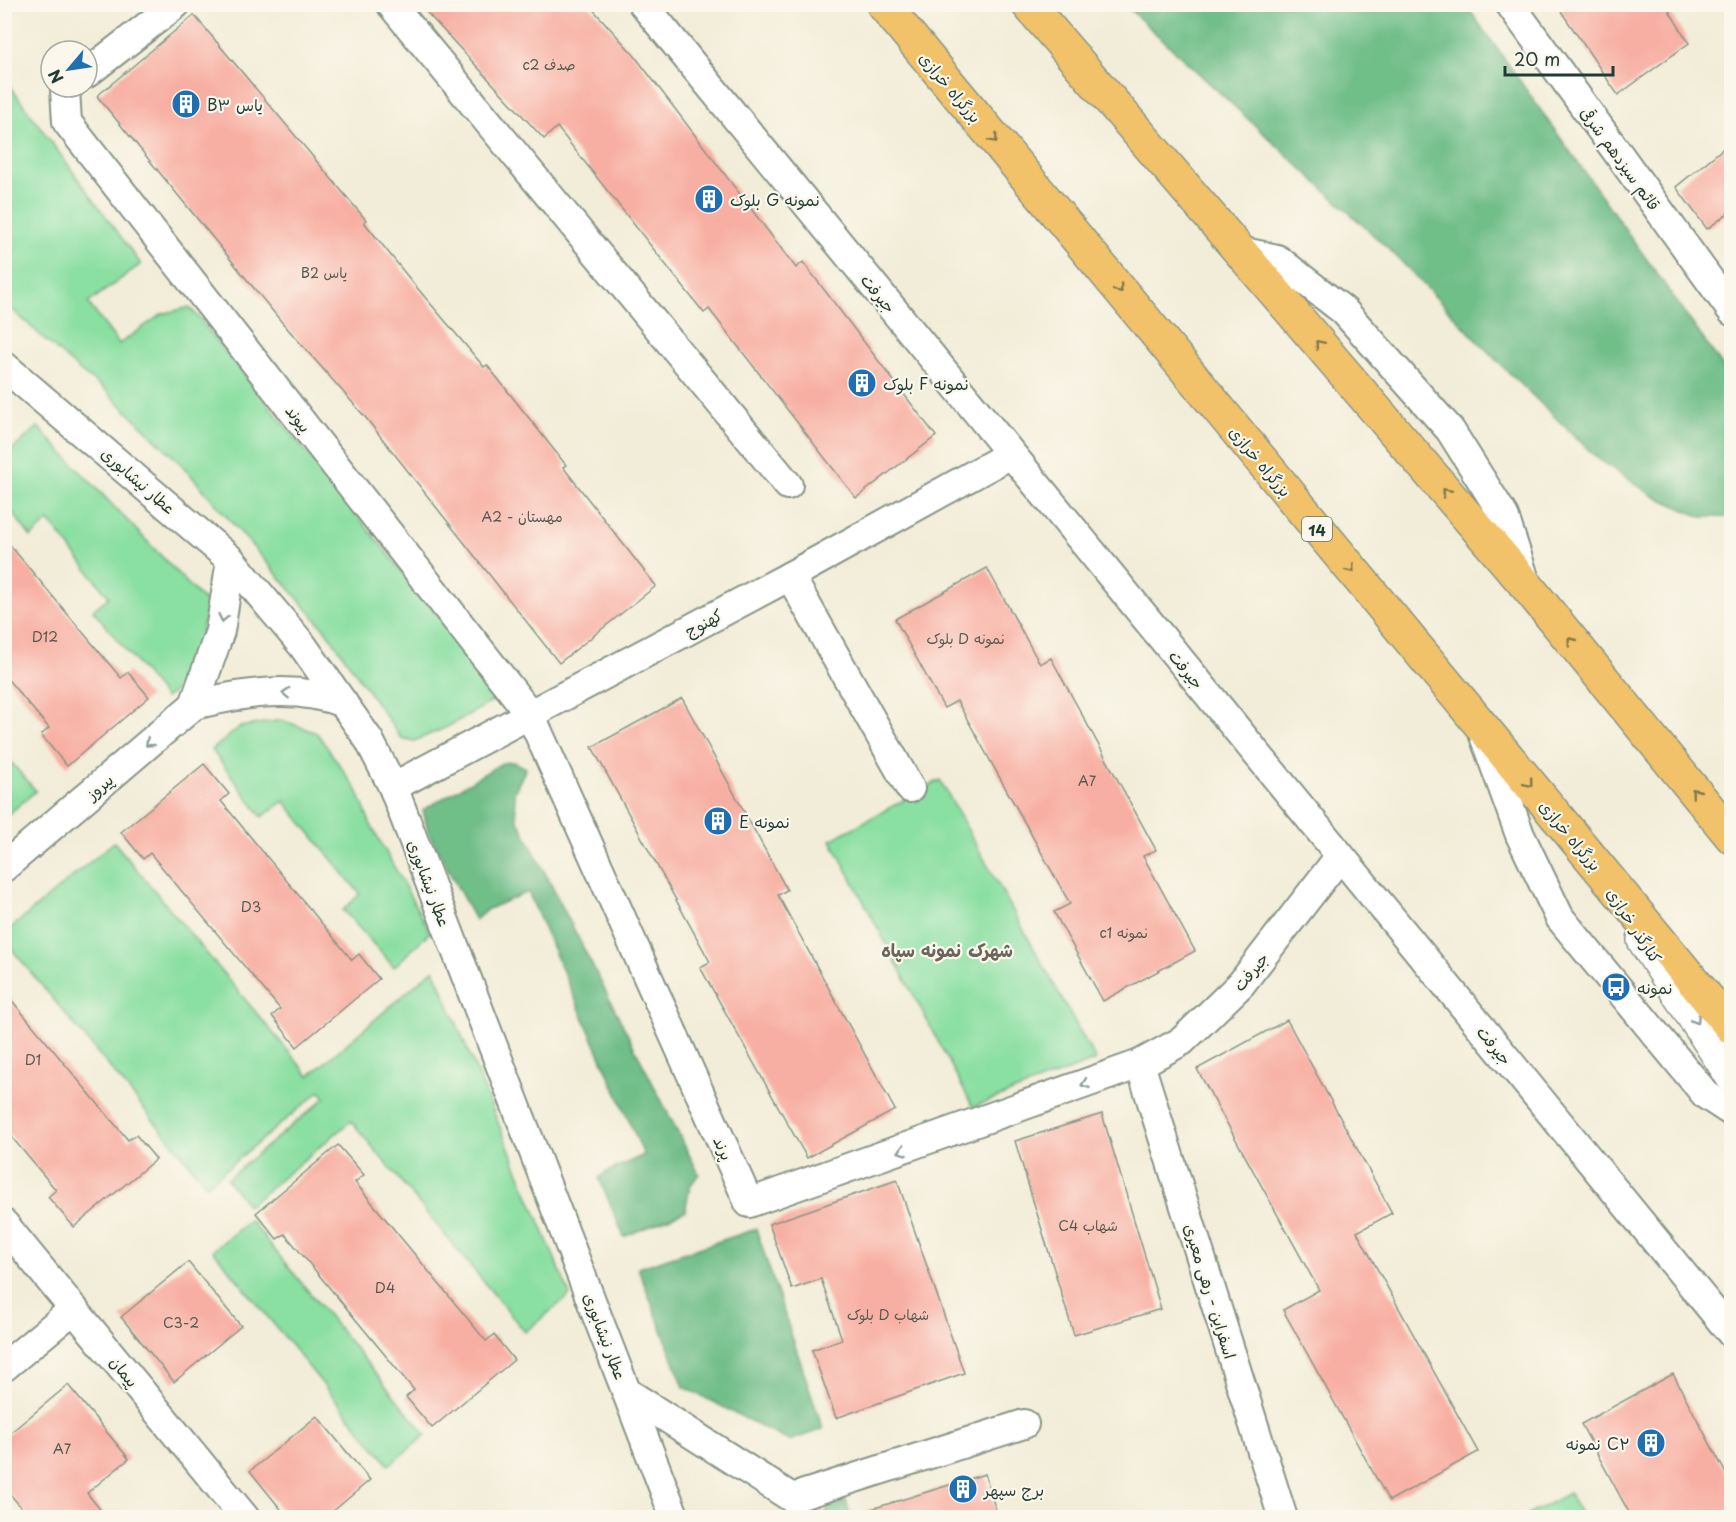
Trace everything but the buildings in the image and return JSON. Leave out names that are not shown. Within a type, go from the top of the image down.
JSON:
[{"type":"highway","name":"بزرگراه خرازی","points":[[882,4],[1731,1028]]},
{"type":"highway","points":[[1028,4],[1526,585],[1731,837]]},
{"type":"street","points":[[99,64],[176,4]]},
{"type":"street","points":[[391,4],[788,485]]},
{"type":"street","name":"جيرفت","points":[[643,4],[1731,1334]]},
{"type":"street","points":[[876,4],[903,29]]},
{"type":"street","name":"قائم سیزدهم شرقی","points":[[1510,4],[1731,311]]},
{"type":"street","name":"پیوند","points":[[66,99],[67,122],[530,714]]},
{"type":"street","points":[[1239,251],[1277,259],[1344,311],[1450,430],[1504,516],[1526,585]]},
{"type":"street","name":"عطار نیشابوری","points":[[4,366],[231,560],[303,646],[369,740],[393,787],[675,1518]]},
{"type":"street","name":"كهنوج","points":[[393,787],[790,576],[1011,454]]},
{"type":"street","points":[[231,560],[220,631],[194,705],[266,692],[322,695],[343,703]]},
{"type":"street","points":[[790,576],[910,788]]},
{"type":"street","name":"پیروز","points":[[4,867],[194,705]]},
{"type":"street","name":"پرند","points":[[530,714],[749,1203],[1140,1064]]},
{"type":"street","points":[[1480,725],[1520,835],[1560,918],[1706,1095],[1731,1112]]},
{"type":"street","name":"جیرفت","points":[[1140,1064],[1182,1041],[1241,984],[1340,856]]},
{"type":"street","name":"کنارگذر خرازی","points":[[1596,865],[1731,1076]]},
{"type":"street","name":"اسفراين - رهی معیری","points":[[1140,1064],[1282,1518]]},
{"type":"street","name":"پیمان","points":[[4,1224],[245,1518]]},
{"type":"street","points":[[4,1367],[74,1309]]},
{"type":"street","points":[[628,1393],[788,1508],[1024,1424]]},
{"type":"green space","points":[[1125,5],[1466,5],[1731,378],[1731,517],[1701,517],[1652,495],[1597,458],[1496,360],[1396,256]]},
{"type":"green space","points":[[4,78],[141,264],[88,303],[119,344],[162,314],[190,307],[502,696],[445,728],[414,741],[401,738],[327,632],[181,464],[103,388],[81,372],[5,303]]},
{"type":"green space","points":[[38,427],[208,605],[198,645],[181,687],[165,698],[93,610],[109,597],[49,521],[31,537],[5,503],[5,456]]},
{"type":"green space","points":[[282,720],[317,733],[357,790],[370,823],[430,932],[394,967],[343,910],[360,894],[284,801],[262,817],[212,750],[240,727]]},
{"type":"green space","points":[[4,754],[36,791],[5,817],[4,817]]},
{"type":"green space","points":[[513,762],[526,768],[514,793],[517,818],[699,1174],[690,1186],[685,1211],[624,1237],[599,1178],[644,1155],[528,892],[488,909],[475,920],[428,832],[423,810],[502,763]]},
{"type":"green space","points":[[940,780],[1096,1060],[973,1107],[831,840]]},
{"type":"green space","points":[[114,842],[309,1076],[434,969],[570,1295],[525,1332],[351,1121],[248,1206],[227,1179],[325,1098],[320,1091],[207,1185],[5,941],[5,933]]},
{"type":"green space","points":[[250,1220],[426,1435],[389,1465],[213,1250]]},
{"type":"green space","points":[[756,1229],[823,1429],[789,1441],[684,1387],[638,1268]]},
{"type":"green space","points":[[1569,1493],[1582,1517],[1524,1517]]},
{"type":"green space","points":[[845,1497],[851,1517],[825,1517],[826,1511]]},
{"type":"place","name":"B۳ یاس","points":[[186,104]]},
{"type":"place","name":"بلوک G نمونه","points":[[709,199]]},
{"type":"place","name":"بلوک F نمونه","points":[[862,383]]},
{"type":"place","name":"E نمونه","points":[[718,821]]},
{"type":"place","name":"نمونه","points":[[1616,987]]},
{"type":"place","name":"نمونه C۲","points":[[1651,1443]]},
{"type":"place","name":"برج سپهر","points":[[963,1489]]},
{"type":"district","name":"شهرک نمونه سپاه","points":[[947,949]]}]
